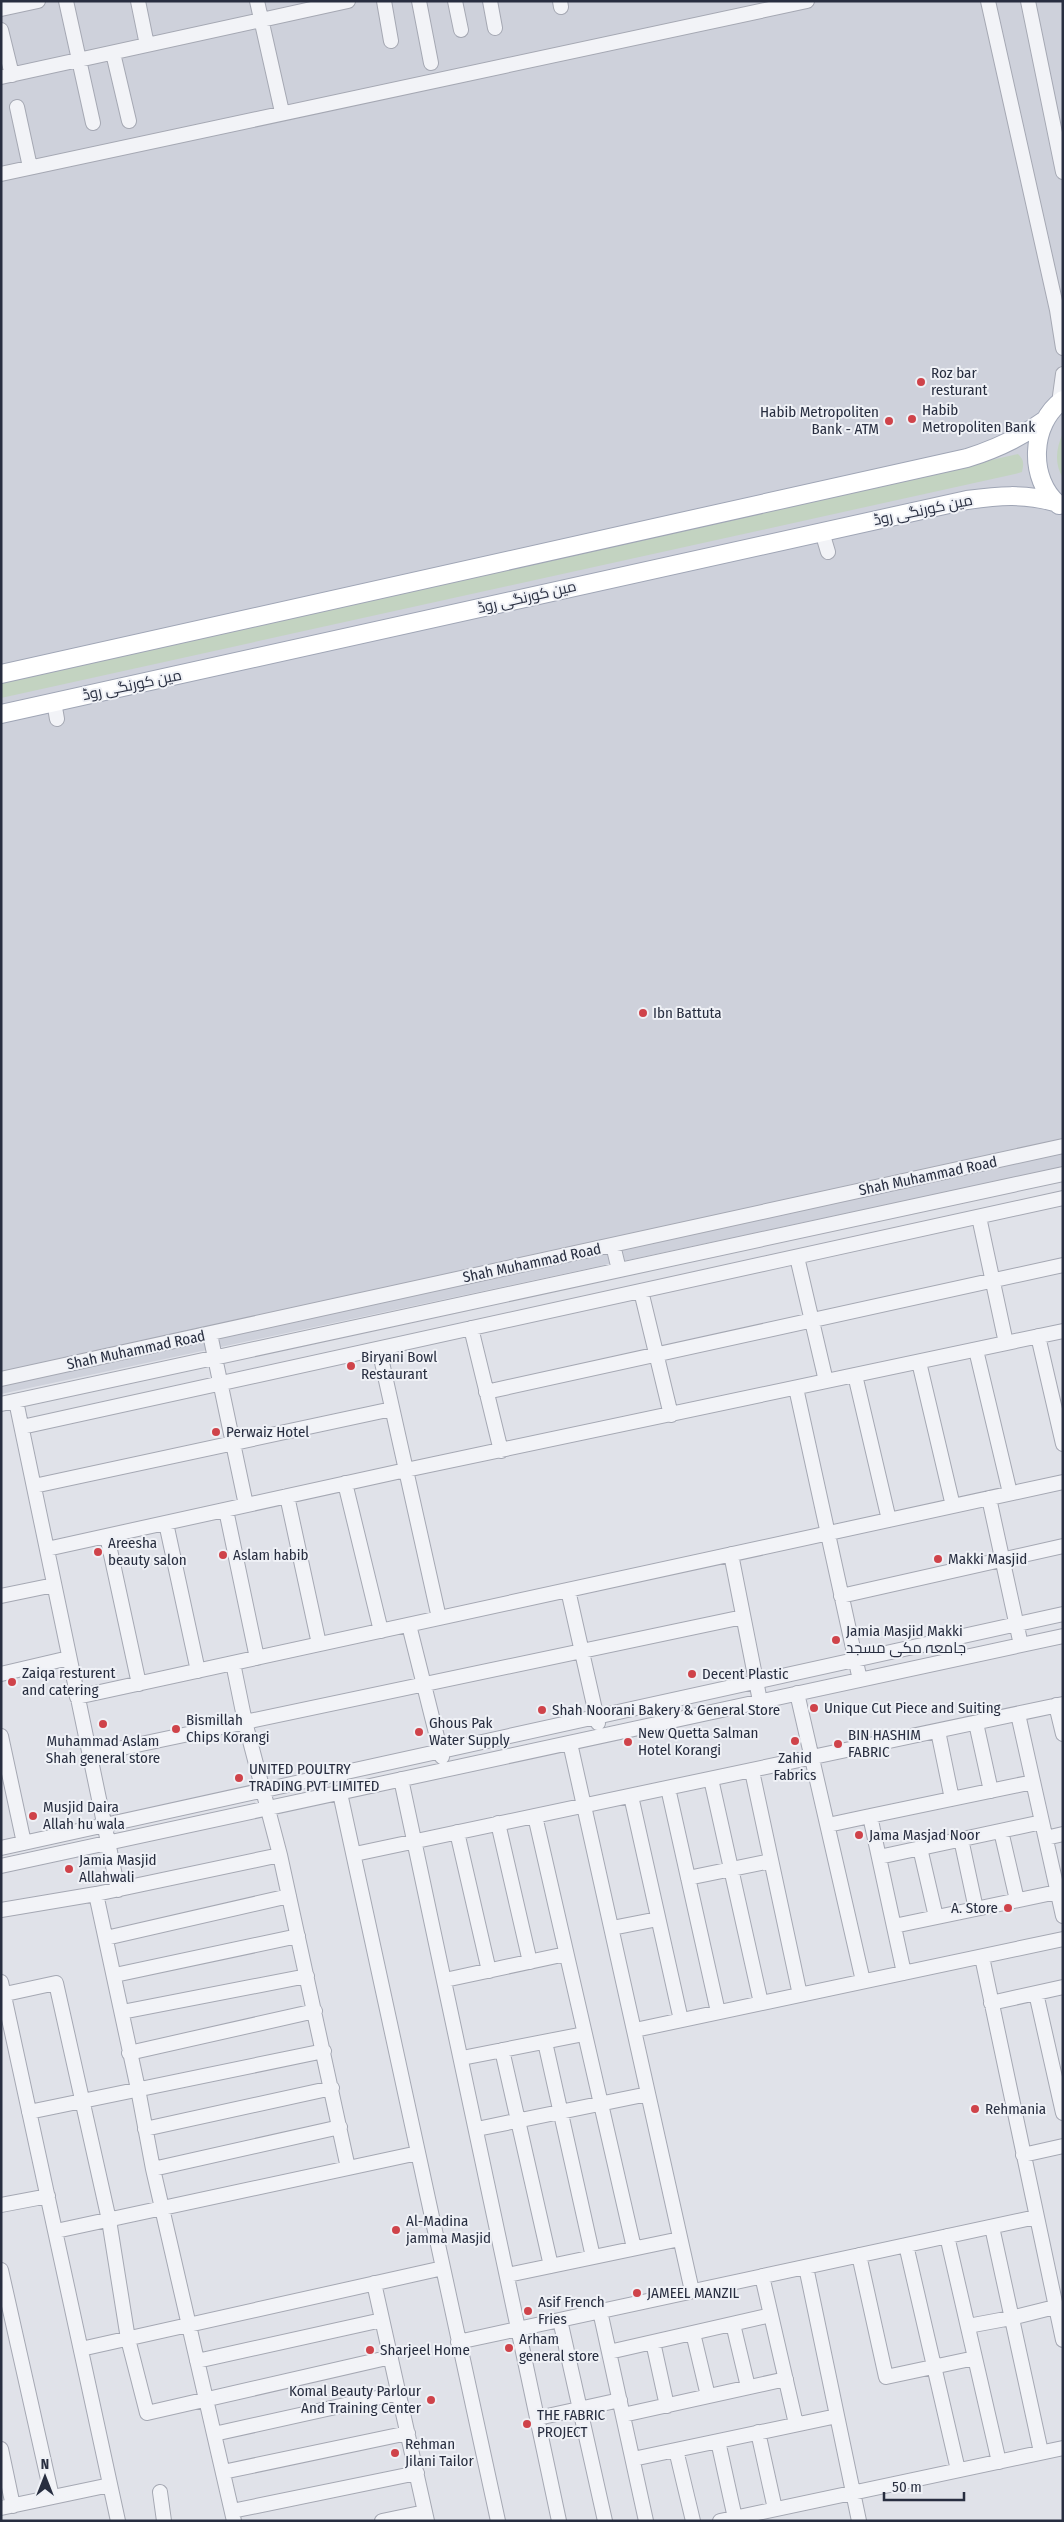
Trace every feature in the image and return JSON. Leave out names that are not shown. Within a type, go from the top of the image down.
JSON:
[{"type":"main road","points":[[1,674],[966,458],[998,448],[1027,433],[1045,420],[1061,402]]},
{"type":"main road","points":[[1045,420],[1038,441],[1037,462],[1042,484],[1059,505]]},
{"type":"main road","name":"مین کورنگی روڈ","points":[[1,714],[56,711],[822,532],[976,498],[1004,495],[1033,496],[1059,505]]},
{"type":"street","points":[[1,10],[38,1]]},
{"type":"street","points":[[66,1],[93,123]]},
{"type":"street","points":[[138,1],[147,45]]},
{"type":"street","points":[[257,1],[282,112]]},
{"type":"street","points":[[1,30],[7,76],[261,20],[315,5],[348,1]]},
{"type":"street","points":[[384,1],[391,41]]},
{"type":"street","points":[[419,1],[431,63]]},
{"type":"street","points":[[455,1],[461,30]]},
{"type":"street","points":[[490,1],[495,28]]},
{"type":"street","points":[[1,174],[282,112],[807,1]]},
{"type":"street","points":[[975,1],[989,6],[1057,310],[1063,348]]},
{"type":"street","points":[[1028,1],[1063,172]]},
{"type":"street","points":[[113,53],[129,121]]},
{"type":"street","points":[[17,107],[30,167]]},
{"type":"street","points":[[1061,402],[1063,374]]},
{"type":"street","points":[[822,532],[828,552]]},
{"type":"street","name":"Shah Muhammad Road","points":[[1,1379],[1063,1146]]},
{"type":"street","name":"Shah Muhammad Road","points":[[1,1404],[1063,1174]]},
{"type":"street","points":[[22,1427],[1063,1198]]},
{"type":"street","points":[[979,1216],[1006,1343]]},
{"type":"street","points":[[613,1245],[619,1270]]},
{"type":"street","points":[[797,1257],[826,1381]]},
{"type":"street","points":[[486,1392],[1063,1265]]},
{"type":"street","points":[[641,1291],[671,1414]]},
{"type":"street","points":[[471,1328],[501,1451]]},
{"type":"street","points":[[47,1549],[345,1483],[1063,1331]]},
{"type":"street","points":[[210,1334],[246,1505]]},
{"type":"street","points":[[1038,1336],[1063,1444]]},
{"type":"street","points":[[379,1349],[439,1618]]},
{"type":"street","points":[[976,1350],[1010,1493]]},
{"type":"street","points":[[919,1362],[953,1506]]},
{"type":"street","points":[[855,1375],[889,1520]]},
{"type":"street","points":[[796,1388],[860,1680]]},
{"type":"street","points":[[16,1401],[103,1827],[118,1890]]},
{"type":"street","points":[[34,1486],[392,1409]]},
{"type":"street","points":[[77,1697],[1063,1482]]},
{"type":"street","points":[[345,1483],[381,1631]]},
{"type":"street","points":[[287,1496],[319,1644]]},
{"type":"street","points":[[988,1498],[1021,1645]]},
{"type":"street","points":[[226,1510],[257,1658]]},
{"type":"street","points":[[166,1523],[198,1671]]},
{"type":"street","points":[[107,1536],[139,1684]]},
{"type":"street","points":[[841,1596],[1063,1546]]},
{"type":"street","points":[[731,1554],[760,1702]]},
{"type":"street","points":[[1,1596],[54,1585]]},
{"type":"street","points":[[568,1590],[601,1736]]},
{"type":"street","points":[[1,1848],[1063,1614]]},
{"type":"street","points":[[88,1755],[743,1617]]},
{"type":"street","points":[[409,1625],[445,1770]]},
{"type":"street","points":[[1,1866],[1063,1636]]},
{"type":"street","points":[[1,1674],[69,1658]]},
{"type":"street","points":[[233,1663],[280,1855],[348,2168]]},
{"type":"street","points":[[797,1694],[814,1758],[863,1982]]},
{"type":"street","points":[[355,1854],[814,1758],[1059,1704],[1063,1734]]},
{"type":"street","points":[[1018,1714],[1063,1916]]},
{"type":"street","points":[[976,1723],[991,1791]]},
{"type":"street","points":[[938,1731],[952,1799]]},
{"type":"street","points":[[1,1736],[24,1843]]},
{"type":"street","points":[[570,1743],[692,2291]]},
{"type":"street","points":[[752,1771],[800,1995]]},
{"type":"street","points":[[401,1779],[520,2328],[559,2521]]},
{"type":"street","points":[[711,1779],[733,1868],[761,2003]]},
{"type":"street","points":[[828,1825],[1033,1782]]},
{"type":"street","points":[[668,1788],[718,2012]]},
{"type":"street","points":[[340,1793],[355,1854],[458,2342],[498,2521]]},
{"type":"street","points":[[631,1796],[681,2020]]},
{"type":"street","points":[[535,1816],[634,2248]]},
{"type":"street","points":[[870,1816],[904,1973]]},
{"type":"street","points":[[879,1857],[1042,1822]]},
{"type":"street","points":[[498,1823],[530,1962]]},
{"type":"street","points":[[1001,1831],[1017,1900]]},
{"type":"street","points":[[457,1832],[489,1971]]},
{"type":"street","points":[[1046,1838],[1063,1834]]},
{"type":"street","points":[[961,1839],[976,1909]]},
{"type":"street","points":[[920,1848],[936,1918]]},
{"type":"street","points":[[1,1910],[118,1890],[280,1855]]},
{"type":"street","points":[[688,1878],[771,1861]]},
{"type":"street","points":[[894,1926],[1058,1892]]},
{"type":"street","points":[[96,1894],[122,2012],[153,2169],[233,2516],[416,2473]]},
{"type":"street","points":[[106,1938],[288,1896]]},
{"type":"street","points":[[612,1928],[658,1919]]},
{"type":"street","points":[[114,1975],[298,1936]]},
{"type":"street","points":[[635,2030],[1063,1939]]},
{"type":"street","points":[[445,1980],[566,1954]]},
{"type":"street","points":[[982,1956],[1063,2340]]},
{"type":"street","points":[[122,2012],[307,1976]]},
{"type":"street","points":[[118,2521],[2,1990],[56,1983],[108,2220],[128,2339],[147,2413],[390,2357]]},
{"type":"street","points":[[991,2003],[1063,1987]]},
{"type":"street","points":[[1036,1993],[1063,2113]]},
{"type":"street","points":[[129,2053],[315,2011]]},
{"type":"street","points":[[462,2058],[584,2034]]},
{"type":"street","points":[[545,2042],[593,2257]]},
{"type":"street","points":[[502,2050],[551,2266]]},
{"type":"street","points":[[30,2112],[324,2051]]},
{"type":"street","points":[[145,2129],[332,2088]]},
{"type":"street","points":[[477,2129],[648,2094]]},
{"type":"street","points":[[153,2169],[340,2127]]},
{"type":"street","points":[[1023,2155],[1063,2146]]},
{"type":"street","points":[[56,2231],[418,2153]]},
{"type":"street","points":[[1,2205],[48,2196]]},
{"type":"street","points":[[458,2342],[1036,2217]]},
{"type":"street","points":[[992,2227],[1041,2452]]},
{"type":"street","points":[[947,2236],[999,2462]]},
{"type":"street","points":[[508,2275],[680,2239]]},
{"type":"street","points":[[906,2245],[958,2470]]},
{"type":"street","points":[[859,2255],[886,2377],[975,2358]]},
{"type":"street","points":[[806,2267],[860,2521]]},
{"type":"street","points":[[81,2350],[443,2268]]},
{"type":"street","points":[[1,2270],[52,2497]]},
{"type":"street","points":[[762,2276],[796,2424]]},
{"type":"street","points":[[374,2283],[426,2516],[382,2521]]},
{"type":"street","points":[[968,2326],[1011,2318],[1055,2306]]},
{"type":"street","points":[[600,2311],[646,2521]]},
{"type":"street","points":[[609,2352],[771,2316]]},
{"type":"street","points":[[197,2361],[382,2320]]},
{"type":"street","points":[[560,2320],[605,2521]]},
{"type":"street","points":[[733,2324],[748,2387]]},
{"type":"street","points":[[693,2333],[708,2396]]},
{"type":"street","points":[[653,2342],[667,2406]]},
{"type":"street","points":[[623,2415],[786,2379]]},
{"type":"street","points":[[214,2434],[399,2393]]},
{"type":"street","points":[[538,2418],[620,2400]]},
{"type":"street","points":[[633,2459],[837,2416]]},
{"type":"street","points":[[758,2432],[776,2509]]},
{"type":"street","points":[[223,2472],[408,2433]]},
{"type":"street","points":[[718,2441],[735,2518]]},
{"type":"street","points":[[720,2521],[1063,2448]]},
{"type":"street","points":[[1,2449],[7,2507],[110,2485]]},
{"type":"street","points":[[676,2450],[693,2521]]},
{"type":"street","points":[[160,2492],[164,2521]]},
{"type":"shaded area","points":[[1,1],[1063,1],[1063,1167],[1,1394]]},
{"type":"green space","points":[[1063,433],[1063,478],[1058,467],[1057,456]]},
{"type":"green space","points":[[1018,454],[1023,462],[1023,466],[1022,472],[1015,474],[1,698],[1,683]]},
{"type":"place","name":"Roz bar resturant","points":[[921,382]]},
{"type":"place","name":"Habib Metropoliten Bank","points":[[912,419]]},
{"type":"place","name":"Habib Metropoliten Bank - ATM","points":[[889,421]]},
{"type":"place","name":"Ibn Battuta","points":[[643,1013]]},
{"type":"place","name":"Biryani Bowl Restaurant","points":[[351,1366]]},
{"type":"place","name":"Perwaiz Hotel","points":[[216,1432]]},
{"type":"place","name":"Areesha beauty salon","points":[[98,1552]]},
{"type":"place","name":"Aslam habib","points":[[223,1555]]},
{"type":"place","name":"Makki Masjid","points":[[938,1559]]},
{"type":"place","name":"Jamia Masjid Makki جامعہ مکی مسجد","points":[[836,1640]]},
{"type":"place","name":"Decent Plastic","points":[[692,1674]]},
{"type":"place","name":"Zaiqa resturent and catering","points":[[12,1682]]},
{"type":"place","name":"Unique Cut Piece and Suiting","points":[[814,1708]]},
{"type":"place","name":"Shah Noorani Bakery & General Store","points":[[542,1710]]},
{"type":"place","name":"Muhammad Aslam Shah general store","points":[[103,1724]]},
{"type":"place","name":"Bismillah Chips Korangi","points":[[176,1729]]},
{"type":"place","name":"Ghous Pak Water Supply","points":[[419,1732]]},
{"type":"place","name":"Zahid Fabrics","points":[[795,1741]]},
{"type":"place","name":"New Quetta Salman Hotel Korangi","points":[[628,1742]]},
{"type":"place","name":"BIN HASHIM FABRIC","points":[[838,1744]]},
{"type":"place","name":"UNITED POULTRY TRADING PVT LIMITED","points":[[239,1778]]},
{"type":"place","name":"Musjid Daira Allah hu wala","points":[[33,1816]]},
{"type":"place","name":"Jama Masjad Noor","points":[[859,1835]]},
{"type":"place","name":"Jamia Masjid Allahwali","points":[[69,1869]]},
{"type":"place","name":"A. Store","points":[[1008,1908]]},
{"type":"place","name":"Rehmania","points":[[975,2109]]},
{"type":"place","name":"Al-Madina jamma Masjid","points":[[396,2230]]},
{"type":"place","name":"JAMEEL MANZIL","points":[[637,2293]]},
{"type":"place","name":"Asif French Fries","points":[[528,2311]]},
{"type":"place","name":"Arham general store","points":[[509,2348]]},
{"type":"place","name":"Sharjeel Home","points":[[370,2350]]},
{"type":"place","name":"Komal Beauty Parlour And Training Center","points":[[431,2400]]},
{"type":"place","name":"THE FABRIC PROJECT","points":[[527,2424]]},
{"type":"place","name":"Rehman Jilani Tailor","points":[[395,2453]]}]
